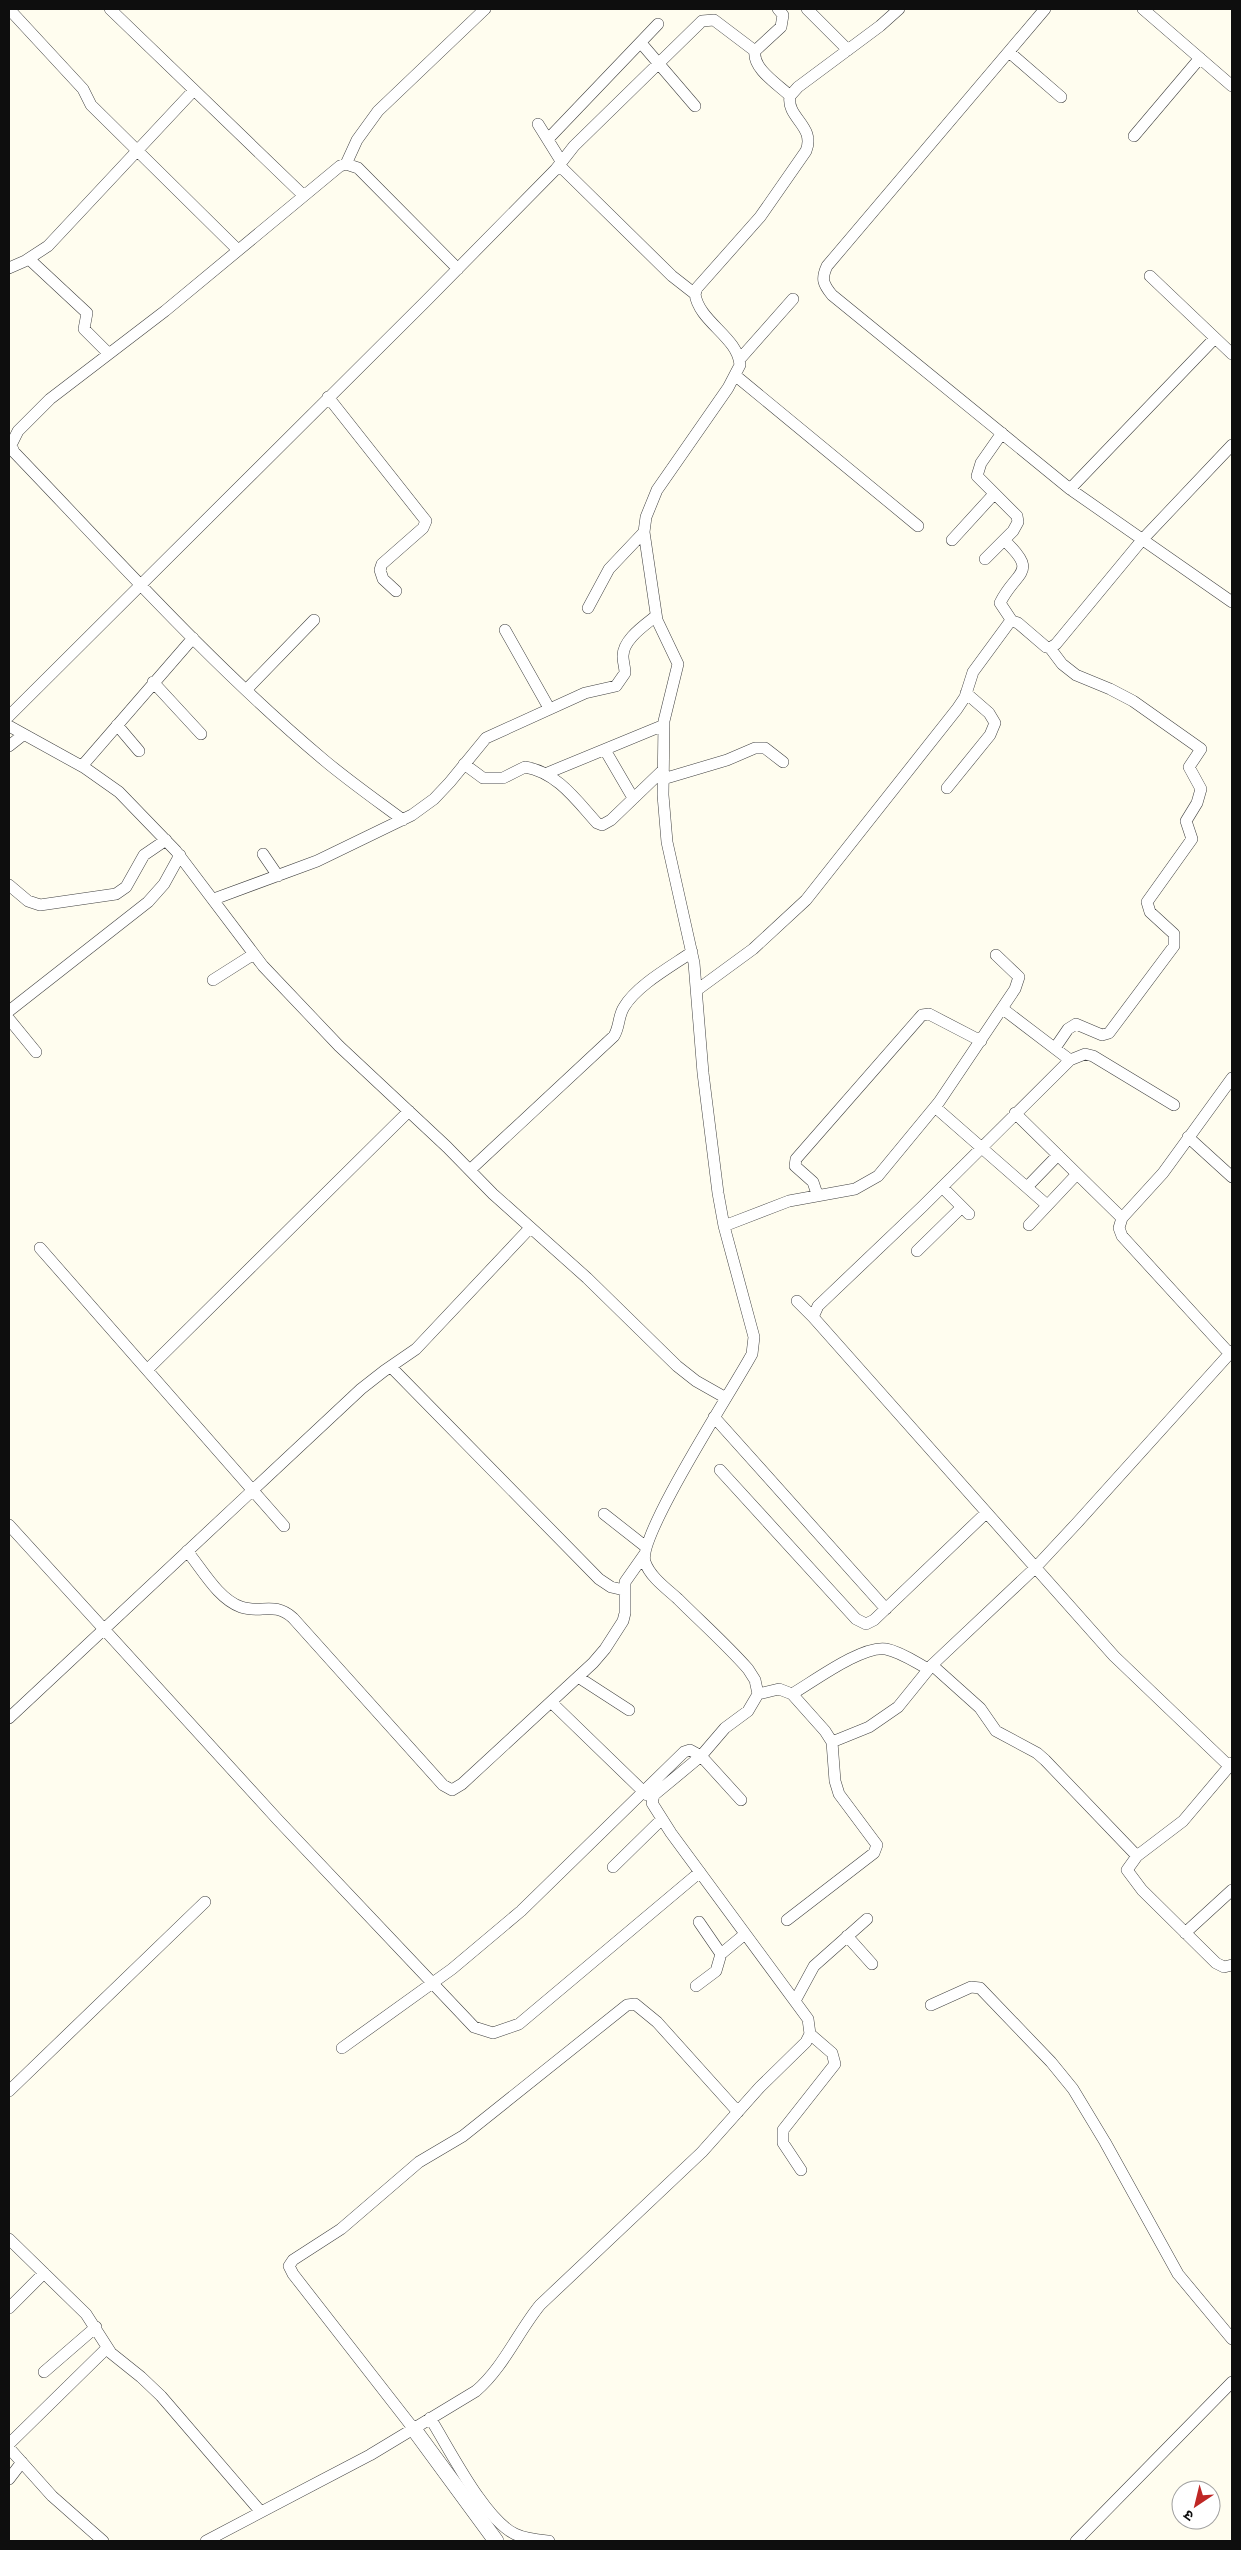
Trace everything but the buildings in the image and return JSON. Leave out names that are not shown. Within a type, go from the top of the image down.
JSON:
[{"type":"street","points":[[9,9],[83,89],[91,105],[238,250]]},
{"type":"street","points":[[110,9],[303,195]]},
{"type":"street","points":[[402,820],[322,759],[246,689],[141,586],[14,452],[11,445],[13,438],[31,416],[76,377],[165,311],[331,172],[346,164],[357,140],[378,110],[486,9]]},
{"type":"street","points":[[695,294],[702,282],[760,217],[806,151],[810,142],[808,135],[791,108],[790,96],[755,61],[755,51],[781,27],[784,15],[778,9]]},
{"type":"street","points":[[807,9],[848,50]]},
{"type":"street","points":[[790,96],[798,87],[899,9]]},
{"type":"street","points":[[1045,9],[827,266],[823,275],[823,284],[832,295],[1070,489],[1232,602]]},
{"type":"street","points":[[1142,9],[1232,86]]},
{"type":"street","points":[[9,716],[458,269],[688,33],[708,19],[714,20],[755,51]]},
{"type":"street","points":[[550,138],[658,24]]},
{"type":"street","points":[[641,43],[695,106]]},
{"type":"street","points":[[1009,52],[1062,97]]},
{"type":"street","points":[[1134,136],[1200,58]]},
{"type":"street","points":[[9,268],[29,259],[48,246],[194,90]]},
{"type":"street","points":[[538,124],[558,165],[679,282],[695,294],[700,308],[739,360]]},
{"type":"street","points":[[346,164],[358,168],[458,269]]},
{"type":"street","points":[[29,259],[87,313],[84,329],[108,353]]},
{"type":"street","points":[[1150,276],[1232,354]]},
{"type":"street","points":[[187,1551],[221,1593],[233,1604],[245,1608],[278,1609],[293,1618],[448,1789],[452,1790],[462,1784],[578,1677],[605,1649],[623,1621],[625,1613],[624,1590],[628,1575],[645,1551],[714,1418],[752,1354],[754,1337],[724,1226],[708,1116],[692,952],[667,842],[663,774],[664,725],[666,706],[678,664],[656,616],[644,532],[646,517],[657,490],[736,376],[739,360],[793,299]]},
{"type":"street","points":[[1070,489],[1215,338]]},
{"type":"street","points":[[736,376],[918,526]]},
{"type":"street","points":[[328,397],[426,521],[423,528],[382,564],[380,570],[383,579],[396,591]]},
{"type":"street","points":[[985,559],[1016,527],[1018,519],[978,478],[977,472],[1002,433]]},
{"type":"street","points":[[1050,648],[1056,644],[1142,540],[1232,445]]},
{"type":"street","points":[[952,540],[994,494]]},
{"type":"street","points":[[588,608],[609,569],[644,532]]},
{"type":"street","points":[[1004,540],[1019,553],[1024,564],[1021,572],[1000,603],[1012,621],[1018,623],[1042,644],[1050,648],[1062,664],[1076,675],[1133,701],[1201,749],[1189,767],[1201,789],[1197,802],[1186,820],[1192,839],[1147,902],[1150,912],[1174,934],[1174,946],[1109,1032],[1102,1035],[1076,1024],[1068,1029],[1055,1048]]},
{"type":"street","points":[[214,899],[317,861],[402,820],[434,799],[486,738],[549,708],[585,694],[620,684],[625,673],[623,656],[626,646],[640,629],[656,616]]},
{"type":"street","points":[[246,689],[314,620]]},
{"type":"street","points":[[697,990],[753,949],[806,900],[957,709],[974,672],[1012,621]]},
{"type":"street","points":[[505,630],[549,708]]},
{"type":"street","points":[[82,766],[193,638]]},
{"type":"street","points":[[153,682],[201,734]]},
{"type":"street","points":[[947,788],[990,735],[995,723],[989,714],[966,693]]},
{"type":"street","points":[[117,725],[139,751]]},
{"type":"street","points":[[545,774],[664,725]]},
{"type":"street","points":[[9,726],[24,736],[82,766],[119,792],[180,855],[254,954],[339,1046],[530,1228],[587,1278],[677,1366],[696,1381],[726,1398]]},
{"type":"street","points":[[9,746],[24,736]]},
{"type":"street","points":[[464,764],[483,778],[507,777],[525,767],[545,774],[562,785],[600,825],[606,824],[633,798],[663,774],[728,760],[755,748],[765,748],[783,762]]},
{"type":"street","points":[[605,750],[633,798]]},
{"type":"street","points":[[9,885],[28,901],[40,905],[116,894],[126,887],[144,855],[166,840]]},
{"type":"street","points":[[263,854],[278,876]]},
{"type":"street","points":[[9,1011],[148,902],[164,884],[180,855]]},
{"type":"street","points":[[470,1170],[614,1036],[619,1028],[624,1006],[633,996],[692,952]]},
{"type":"street","points":[[213,980],[254,954]]},
{"type":"street","points":[[724,1226],[790,1201],[817,1194],[855,1189],[878,1176],[935,1107],[1003,1009],[1019,977],[996,956]]},
{"type":"street","points":[[1003,1009],[1070,1060]]},
{"type":"street","points":[[817,1194],[813,1182],[795,1166],[796,1159],[919,1018],[929,1014],[981,1040]]},
{"type":"street","points":[[9,1019],[36,1052]]},
{"type":"street","points":[[814,1317],[818,1306],[1070,1060],[1085,1054],[1093,1056],[1174,1105]]},
{"type":"street","points":[[832,1742],[869,1727],[890,1714],[910,1695],[930,1667],[1035,1568],[1231,1353],[1122,1236],[1119,1228],[1122,1218],[1163,1173],[1232,1078]]},
{"type":"street","points":[[935,1107],[1047,1205]]},
{"type":"street","points":[[148,1369],[409,1111]]},
{"type":"street","points":[[1015,1113],[1122,1218]]},
{"type":"street","points":[[1188,1137],[1232,1177]]},
{"type":"street","points":[[1027,1187],[1058,1155]]},
{"type":"street","points":[[1029,1225],[1077,1174]]},
{"type":"street","points":[[916,1251],[965,1210],[942,1187]]},
{"type":"street","points":[[9,1718],[102,1628],[361,1390],[416,1349],[530,1228]]},
{"type":"street","points":[[40,1248],[284,1526]]},
{"type":"street","points":[[797,1301],[814,1317],[986,1513],[1132,1675],[1231,1765],[1183,1821],[1137,1856],[1128,1867],[1127,1873],[1216,1963],[1224,1967],[1232,1965]]},
{"type":"street","points":[[391,1367],[600,1579],[611,1587],[624,1590]]},
{"type":"street","points":[[714,1418],[886,1608]]},
{"type":"street","points":[[720,1470],[862,1623],[869,1623],[886,1608],[986,1513]]},
{"type":"street","points":[[604,1514],[645,1551],[646,1563],[659,1580],[748,1669],[755,1680],[758,1694],[748,1711],[718,1735],[701,1756],[652,1800]]},
{"type":"street","points":[[9,1525],[278,1820],[474,2027],[493,2032],[506,2030],[526,2018],[700,1872]]},
{"type":"street","points":[[792,1694],[847,1662],[878,1649],[894,1652],[930,1667],[980,1708],[996,1731],[1037,1753],[1045,1760],[1137,1856]]},
{"type":"street","points":[[578,1677],[629,1710]]},
{"type":"street","points":[[758,1694],[779,1689],[792,1694],[826,1731],[832,1742],[835,1781],[839,1794],[878,1848],[787,1920]]},
{"type":"street","points":[[206,2541],[260,2511],[362,2460],[476,2391],[488,2381],[524,2325],[540,2305],[684,2169],[806,2042],[810,2034],[808,2019],[662,1819],[652,1800],[552,1702]]},
{"type":"street","points":[[342,2048],[433,1983],[521,1911],[684,1752],[690,1750],[701,1756],[741,1800]]},
{"type":"street","points":[[613,1867],[662,1819]]},
{"type":"street","points":[[1185,1932],[1232,1890]]},
{"type":"street","points":[[9,2091],[205,1902]]},
{"type":"street","points":[[795,2001],[814,1966],[867,1919]]},
{"type":"street","points":[[699,1922],[721,1954]]},
{"type":"street","points":[[696,1986],[716,1971],[721,1954],[745,1934]]},
{"type":"street","points":[[848,1936],[872,1964]]},
{"type":"street","points":[[931,2004],[971,1986],[980,1988],[1050,2062],[1084,2106],[1178,2274],[1232,2339]]},
{"type":"street","points":[[496,2541],[413,2428],[293,2274],[289,2266],[292,2260],[342,2229],[419,2162],[431,2153],[463,2136],[626,2004],[635,2004],[657,2022],[738,2112]]},
{"type":"street","points":[[800,2170],[783,2144],[782,2130],[835,2064],[832,2053],[810,2034]]},
{"type":"street","points":[[9,2239],[96,2327],[107,2348],[161,2396],[260,2511]]},
{"type":"street","points":[[9,2308],[44,2274]]},
{"type":"street","points":[[44,2372],[96,2327]]},
{"type":"street","points":[[103,2541],[52,2496],[9,2446],[107,2348]]},
{"type":"street","points":[[1076,2541],[1232,2382]]},
{"type":"street","points":[[430,2418],[480,2499],[499,2522],[515,2534],[549,2541]]},
{"type":"street","points":[[9,2479],[22,2462]]}]
